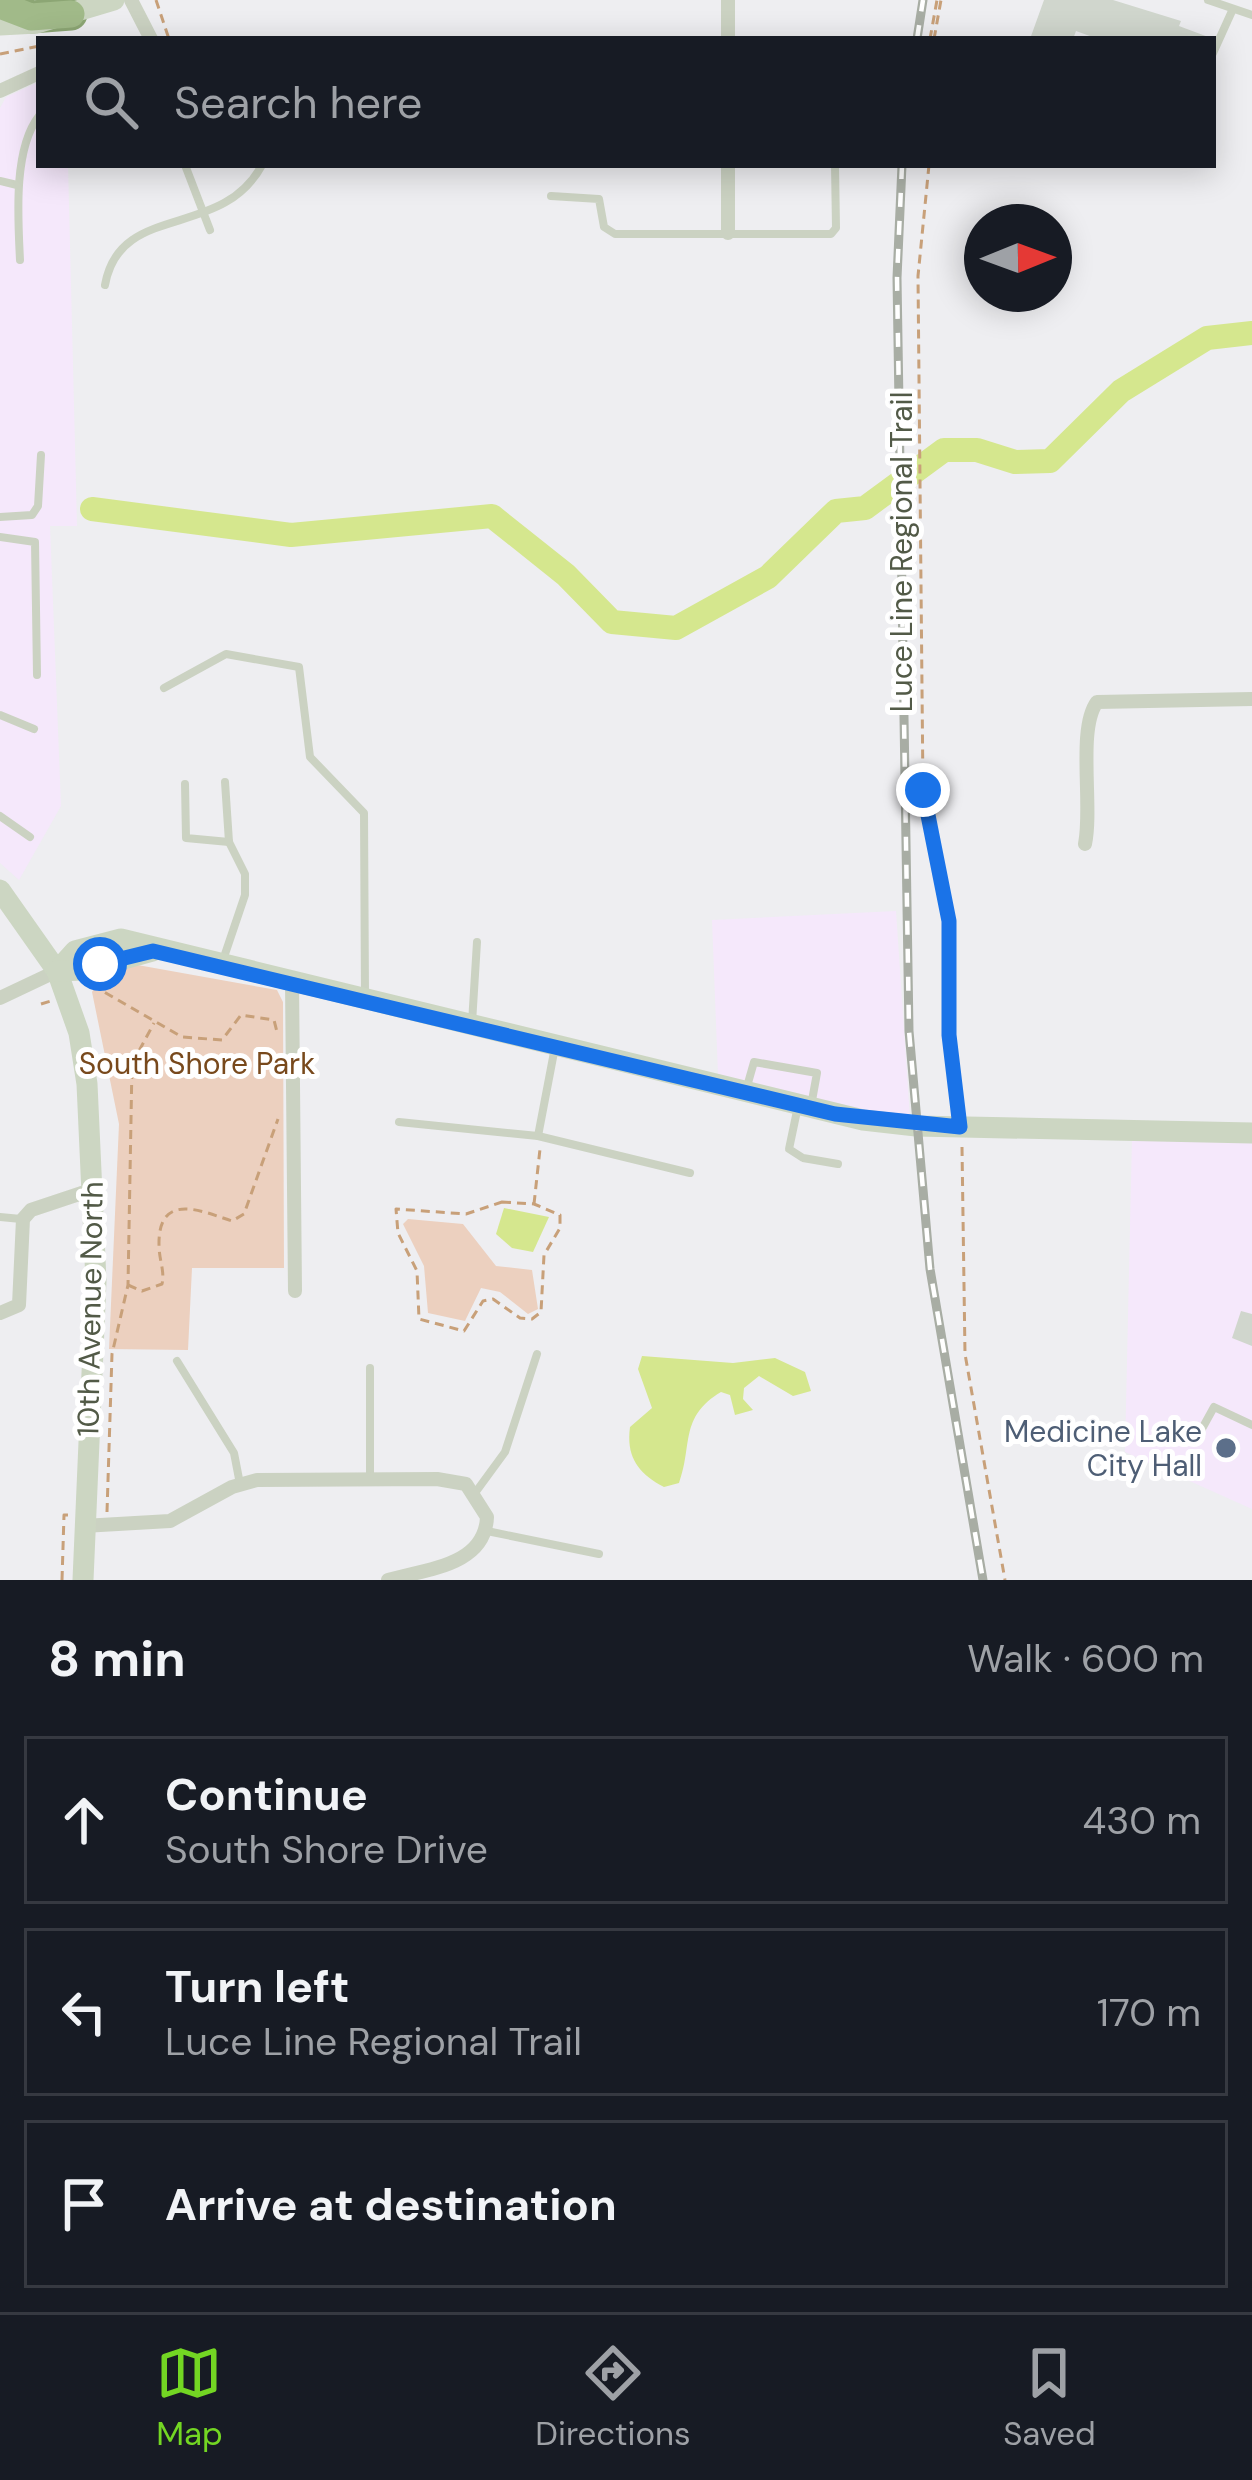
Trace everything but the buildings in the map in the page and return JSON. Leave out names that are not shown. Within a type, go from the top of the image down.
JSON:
[{"type":"highway","points":[[0,5],[31,16],[71,14]]},
{"type":"street","points":[[0,25],[71,14],[114,0]]},
{"type":"street","points":[[131,0],[149,36]]},
{"type":"street","points":[[728,0],[728,36]]},
{"type":"street","points":[[0,91],[36,75]]},
{"type":"street","points":[[728,168],[728,232]]},
{"type":"street","points":[[1085,844],[1088,717],[1096,702],[1252,699]]},
{"type":"street","name":"10th Avenue North","points":[[0,890],[57,971],[79,1033],[94,1189],[96,1281],[83,1580]]},
{"type":"street","points":[[0,998],[57,971],[75,951],[122,939],[153,951],[885,1123],[1252,1133]]},
{"type":"street","points":[[57,971],[85,970],[153,951]]},
{"type":"street","points":[[292,982],[295,1291]]},
{"type":"street","points":[[0,1313],[19,1304],[22,1219],[31,1210],[94,1189]]},
{"type":"street","points":[[84,1521],[170,1521],[240,1484],[453,1480],[476,1492],[484,1503],[487,1531],[471,1553],[388,1580]]},
{"type":"lane","points":[[1208,0],[1252,15]]},
{"type":"lane","points":[[1216,46],[1232,11]]},
{"type":"lane","points":[[20,260],[17,185],[36,120]]},
{"type":"lane","points":[[186,168],[210,230]]},
{"type":"lane","points":[[105,285],[115,252],[131,238],[238,200],[260,168]]},
{"type":"lane","points":[[551,196],[599,199],[604,227],[615,234],[831,234],[836,228],[836,168]]},
{"type":"lane","points":[[0,182],[17,185]]},
{"type":"lane","points":[[0,517],[32,515],[38,506],[41,455]]},
{"type":"lane","points":[[0,537],[27,536],[35,542],[37,675]]},
{"type":"lane","points":[[164,688],[226,653],[299,667],[310,757],[364,813],[365,999]]},
{"type":"lane","points":[[0,715],[34,729]]},
{"type":"lane","points":[[221,967],[245,895],[245,874],[229,842],[225,782]]},
{"type":"lane","points":[[185,784],[186,838],[229,842]]},
{"type":"lane","points":[[0,816],[30,837]]},
{"type":"lane","points":[[472,1025],[477,941]]},
{"type":"lane","points":[[538,1136],[555,1046]]},
{"type":"lane","points":[[746,1091],[754,1062],[818,1073],[789,1149],[803,1158],[838,1165]]},
{"type":"lane","points":[[399,1121],[538,1136],[690,1173]]},
{"type":"lane","points":[[0,1217],[22,1219]]},
{"type":"lane","points":[[476,1492],[506,1452],[537,1354]]},
{"type":"lane","points":[[177,1361],[234,1453],[240,1484]]},
{"type":"lane","points":[[370,1368],[370,1480]]},
{"type":"lane","points":[[1198,1436],[1214,1407],[1252,1425]]},
{"type":"lane","points":[[487,1531],[599,1554]]},
{"type":"path","points":[[156,0],[168,36]]},
{"type":"path","points":[[933,36],[939,0]]},
{"type":"path","points":[[0,54],[36,47]]},
{"type":"path","name":"Luce Line Regional Trail","points":[[929,168],[918,299],[923,790],[949,921],[949,1035],[960,1127],[964,1354],[1005,1580]]},
{"type":"path","points":[[85,970],[92,985],[182,1037],[222,1040],[241,1015],[274,1020],[279,1040]]},
{"type":"path","points":[[62,1580],[64,1515],[84,1521],[106,1514],[111,1506],[112,1354],[128,1285],[132,1064],[139,1042],[155,1021]]},
{"type":"path","points":[[128,1285],[142,1292],[161,1285],[159,1236],[166,1220],[182,1209],[196,1206],[232,1221],[244,1214],[278,1124],[278,1103]]},
{"type":"path","points":[[534,1204],[542,1157],[538,1136]]},
{"type":"path","points":[[502,1202],[534,1204],[553,1209],[562,1222],[544,1255],[541,1312],[520,1318],[493,1299],[483,1301],[464,1331],[419,1319],[417,1270],[398,1233],[396,1209],[466,1214],[502,1202]]},
{"type":"shaded area","points":[[36,83],[36,168],[68,168],[77,526],[50,526],[61,806],[19,880],[0,863],[0,108],[6,97]]},
{"type":"shaded area","points":[[896,911],[910,1118],[865,1113],[718,1074],[712,920]]},
{"type":"shaded area","points":[[1132,1137],[1252,1142],[1252,1509],[1125,1452]]},
{"type":"shaded area","points":[[504,1208],[549,1217],[533,1252],[512,1248],[496,1234]]},
{"type":"shaded area","points":[[642,1356],[733,1363],[775,1358],[805,1372],[811,1391],[793,1396],[759,1376],[744,1388],[743,1399],[753,1410],[735,1415],[730,1395],[721,1392],[693,1422],[679,1483],[664,1487],[641,1470],[630,1447],[630,1427],[652,1408],[638,1369]]},
{"type":"green space","name":"South Shore Park","points":[[132,964],[277,990],[283,1002],[284,1268],[192,1268],[188,1350],[109,1349],[119,1124],[92,992],[104,971]]},
{"type":"green space","points":[[408,1219],[463,1224],[496,1266],[532,1270],[538,1309],[528,1314],[500,1292],[481,1288],[465,1321],[428,1313],[424,1266],[403,1224]]},
{"type":"waterway","points":[[92,509],[291,535],[492,516],[566,575],[612,622],[676,628],[768,577],[836,511],[865,508],[944,450],[977,450],[1015,462],[1050,461],[1121,391],[1207,338],[1252,333]]},
{"type":"railway","points":[[917,36],[923,0]]},
{"type":"railway","points":[[902,168],[897,278],[909,1031],[930,1269],[983,1580]]},
{"type":"place","name":"Medicine Lake City Hall","points":[[1226,1448]]},
{"type":"route","points":[[100,964],[153,951],[835,1114],[885,1123],[960,1127],[949,1035],[949,921],[923,790]]}]
